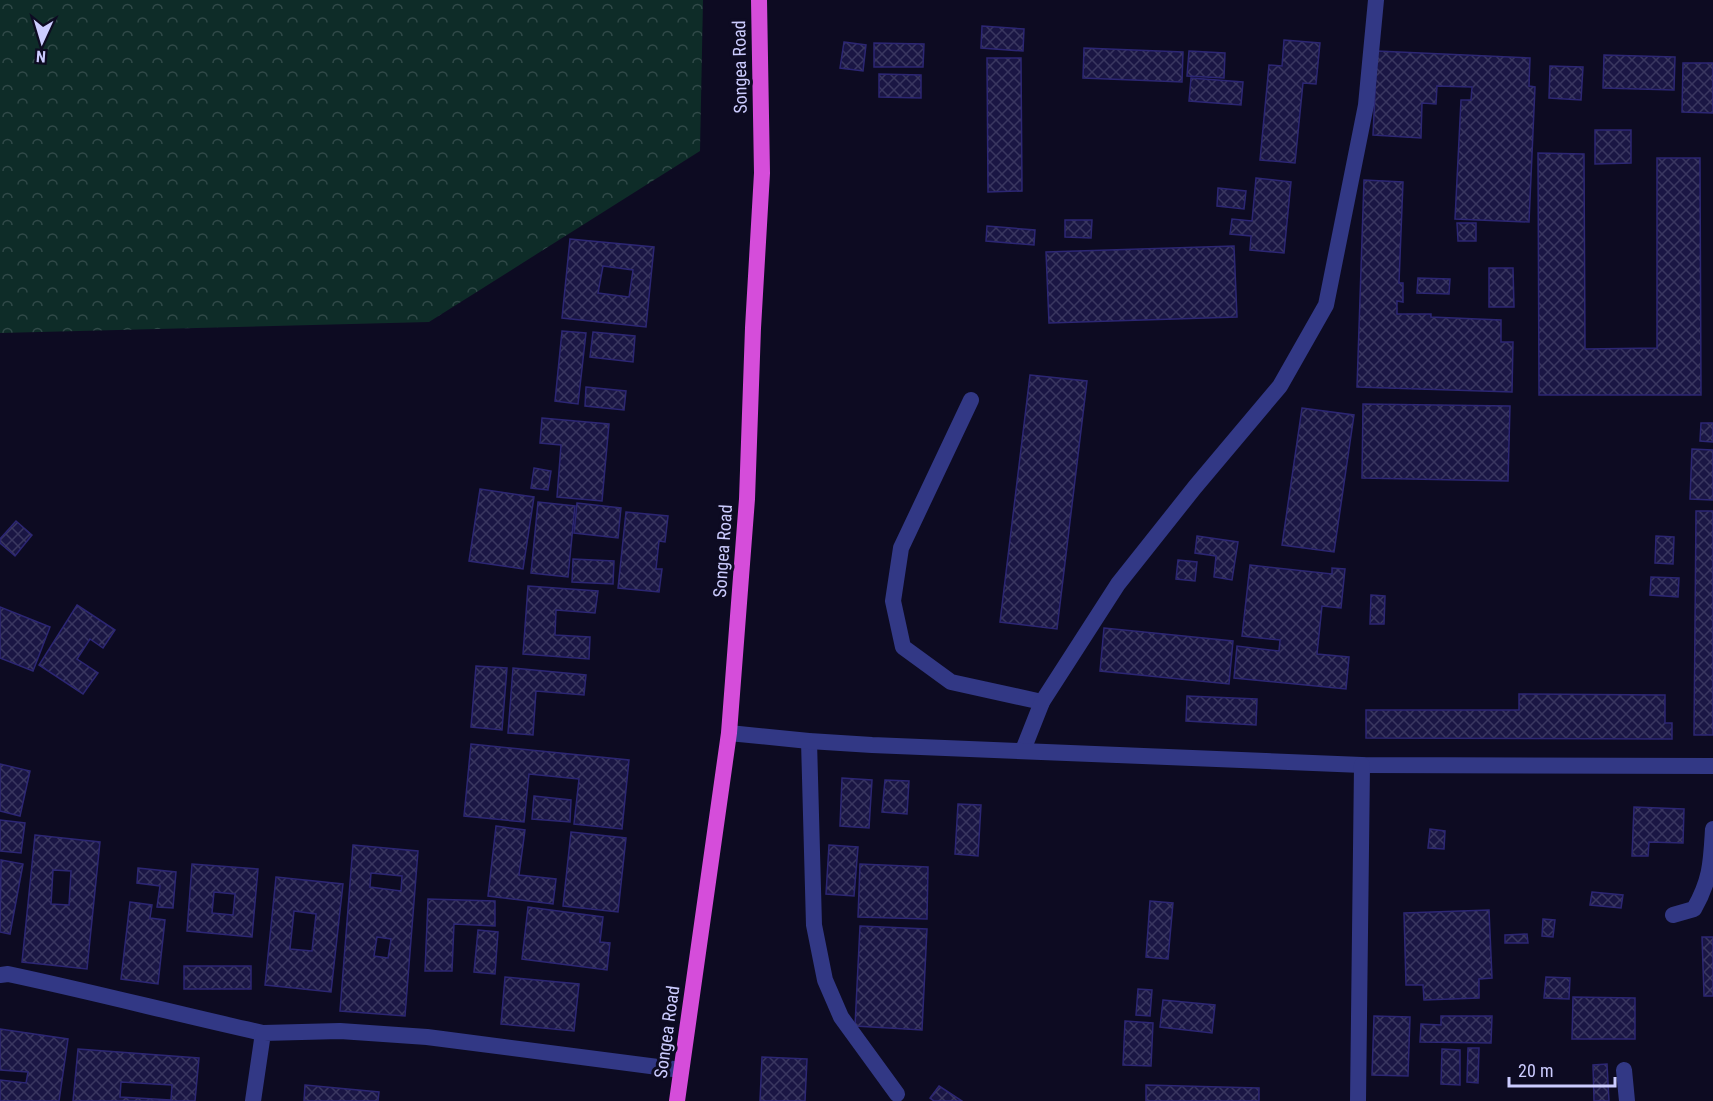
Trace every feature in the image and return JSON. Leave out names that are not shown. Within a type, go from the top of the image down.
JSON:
[{"type":"highway","name":"Songea Road","points":[[677,1101],[729,733],[747,499],[762,173],[759,0]]},
{"type":"street","points":[[1023,750],[1042,702],[1118,585],[1195,487],[1280,386],[1326,305],[1366,105],[1376,0]]},
{"type":"street","points":[[971,400],[901,548],[893,601],[903,647],[951,682],[1042,702]]},
{"type":"street","points":[[729,733],[872,745],[1362,765],[1713,766]]},
{"type":"street","points":[[809,741],[814,925],[825,980],[842,1017],[897,1094]]},
{"type":"street","points":[[1358,1101],[1362,765]]},
{"type":"street","points":[[1673,915],[1694,909],[1704,891],[1711,867],[1713,829]]},
{"type":"street","points":[[0,975],[8,974],[97,993],[180,1015],[262,1033],[340,1031],[427,1037],[681,1070]]},
{"type":"street","points":[[253,1101],[262,1033]]},
{"type":"street","points":[[1624,1070],[1627,1101]]},
{"type":"green space","points":[[0,0],[703,0],[700,151],[429,322],[0,333]]},
{"type":"building","points":[[982,26],[1024,29],[1023,51],[981,48]]},
{"type":"building","points":[[1284,40],[1320,43],[1316,84],[1303,83],[1295,163],[1260,160],[1269,65],[1282,66]]},
{"type":"building","points":[[844,42],[866,45],[863,71],[840,68]]},
{"type":"building","points":[[874,43],[924,44],[923,67],[874,67]]},
{"type":"building","points":[[1084,48],[1183,52],[1182,82],[1083,78]]},
{"type":"building","points":[[1189,51],[1225,53],[1224,78],[1187,76]]},
{"type":"building","points":[[1377,51],[1530,58],[1529,86],[1535,87],[1529,222],[1455,219],[1461,100],[1471,100],[1472,87],[1437,86],[1436,104],[1422,103],[1421,138],[1373,135]]},
{"type":"building","points":[[1604,55],[1675,57],[1674,90],[1603,88]]},
{"type":"building","points":[[987,58],[1021,58],[1022,191],[988,192]]},
{"type":"building","points":[[1683,63],[1713,63],[1713,113],[1682,112]]},
{"type":"building","points":[[1550,66],[1583,67],[1581,100],[1549,98]]},
{"type":"building","points":[[879,74],[921,75],[921,98],[879,97]]},
{"type":"building","points":[[1191,78],[1243,82],[1241,105],[1189,101]]},
{"type":"building","points":[[1595,130],[1631,130],[1631,163],[1595,164]]},
{"type":"building","points":[[1538,153],[1584,154],[1585,349],[1657,348],[1657,158],[1700,158],[1701,395],[1539,395]]},
{"type":"building","points":[[1256,178],[1291,182],[1284,253],[1250,250],[1251,236],[1230,234],[1232,219],[1252,221]]},
{"type":"building","points":[[1364,180],[1403,182],[1399,283],[1403,283],[1403,302],[1397,301],[1397,314],[1431,314],[1431,317],[1501,320],[1501,342],[1513,342],[1512,392],[1357,387]]},
{"type":"building","points":[[1218,188],[1246,191],[1244,209],[1217,206]]},
{"type":"building","points":[[1065,220],[1092,220],[1091,238],[1065,237]]},
{"type":"building","points":[[1457,223],[1476,223],[1476,241],[1458,241]]},
{"type":"building","points":[[987,226],[1035,230],[1034,245],[986,241]]},
{"type":"building","points":[[570,239],[654,247],[646,327],[562,318]],"holes":[[[603,266],[633,270],[629,297],[598,293]]]},
{"type":"building","points":[[1234,246],[1237,317],[1049,323],[1046,252]]},
{"type":"building","points":[[1489,268],[1513,268],[1514,307],[1489,307]]},
{"type":"building","points":[[1418,278],[1450,279],[1449,294],[1417,293]]},
{"type":"building","points":[[562,331],[586,333],[578,404],[555,401]]},
{"type":"building","points":[[593,332],[635,336],[633,362],[590,357]]},
{"type":"building","points":[[1030,375],[1087,381],[1057,629],[1000,622]]},
{"type":"building","points":[[586,387],[626,391],[624,410],[585,406]]},
{"type":"building","points":[[1363,404],[1510,406],[1508,481],[1362,478]]},
{"type":"building","points":[[1302,408],[1354,415],[1334,552],[1282,545]]},
{"type":"building","points":[[542,418],[609,424],[602,501],[557,497],[561,445],[540,443]]},
{"type":"building","points":[[1701,423],[1713,423],[1713,442],[1700,441]]},
{"type":"building","points":[[1692,449],[1713,450],[1713,500],[1690,499]]},
{"type":"building","points":[[534,468],[551,471],[548,490],[531,488]]},
{"type":"building","points":[[480,489],[534,497],[523,569],[469,561]]},
{"type":"building","points":[[538,502],[575,506],[568,577],[531,573]]},
{"type":"building","points":[[577,503],[621,508],[618,538],[574,533]]},
{"type":"building","points":[[1696,511],[1713,511],[1713,735],[1694,735]]},
{"type":"building","points":[[626,512],[668,516],[665,542],[659,541],[656,569],[662,569],[659,592],[618,588]]},
{"type":"building","points":[[16,521],[32,535],[15,556],[0,543],[0,539]]},
{"type":"building","points":[[1197,536],[1238,542],[1232,580],[1214,577],[1216,556],[1195,553]]},
{"type":"building","points":[[1656,536],[1674,537],[1673,564],[1655,563]]},
{"type":"building","points":[[573,559],[614,561],[613,584],[572,582]]},
{"type":"building","points":[[1178,560],[1197,562],[1195,581],[1176,579]]},
{"type":"building","points":[[1250,565],[1332,574],[1332,568],[1345,569],[1341,608],[1322,606],[1317,654],[1349,657],[1346,689],[1234,678],[1237,646],[1279,651],[1280,640],[1242,636]]},
{"type":"building","points":[[1651,577],[1679,578],[1678,597],[1650,595]]},
{"type":"building","points":[[528,586],[598,591],[595,613],[556,610],[555,635],[590,637],[589,659],[523,654]]},
{"type":"building","points":[[1371,595],[1385,596],[1384,624],[1370,624]]},
{"type":"building","points":[[77,605],[115,630],[103,648],[90,639],[77,659],[98,673],[83,694],[39,665]]},
{"type":"building","points":[[0,607],[50,627],[33,671],[0,658]]},
{"type":"building","points":[[1104,628],[1233,641],[1229,684],[1100,671]]},
{"type":"building","points":[[476,666],[507,668],[502,730],[471,727]]},
{"type":"building","points":[[513,668],[586,675],[584,695],[536,691],[533,735],[508,733]]},
{"type":"building","points":[[1519,694],[1665,695],[1665,723],[1672,723],[1672,739],[1366,738],[1366,710],[1519,710]]},
{"type":"building","points":[[1187,696],[1257,699],[1256,725],[1186,721]]},
{"type":"building","points":[[471,744],[629,760],[622,829],[574,824],[579,779],[529,774],[524,822],[464,816]]},
{"type":"building","points":[[0,764],[30,771],[20,816],[0,811]]},
{"type":"building","points":[[842,778],[872,780],[869,828],[840,826]]},
{"type":"building","points":[[885,780],[909,781],[907,814],[882,812]]},
{"type":"building","points":[[534,796],[571,800],[570,822],[532,819]]},
{"type":"building","points":[[958,804],[981,805],[978,856],[955,854]]},
{"type":"building","points":[[1634,807],[1684,809],[1683,843],[1649,842],[1648,856],[1632,856]]},
{"type":"building","points":[[0,820],[25,823],[21,853],[0,851]]},
{"type":"building","points":[[496,826],[525,830],[519,875],[556,879],[553,904],[488,896]]},
{"type":"building","points":[[1430,829],[1445,831],[1444,849],[1428,848]]},
{"type":"building","points":[[571,832],[626,838],[618,912],[563,906]]},
{"type":"building","points":[[35,835],[100,842],[87,969],[22,962]],"holes":[[[53,870],[71,871],[69,905],[51,904]]]},
{"type":"building","points":[[353,845],[418,851],[405,1016],[340,1011]],"holes":[[[371,873],[402,876],[401,891],[370,887]],[[377,937],[391,939],[388,958],[374,956]]]},
{"type":"building","points":[[829,845],[858,847],[854,896],[826,894]]},
{"type":"building","points":[[1,860],[23,864],[10,934],[0,932]]},
{"type":"building","points":[[192,864],[258,869],[252,937],[187,931]],"holes":[[[214,892],[235,894],[233,915],[212,913]]]},
{"type":"building","points":[[860,864],[928,867],[927,919],[858,917]]},
{"type":"building","points":[[138,868],[176,872],[173,908],[157,907],[160,886],[137,883]]},
{"type":"building","points":[[276,877],[343,884],[331,992],[265,985]],"holes":[[[294,911],[316,914],[312,951],[290,949]]]},
{"type":"building","points":[[1592,892],[1623,895],[1621,908],[1590,905]]},
{"type":"building","points":[[428,899],[495,901],[495,926],[454,924],[452,971],[425,971]]},
{"type":"building","points":[[1150,901],[1173,903],[1168,959],[1146,957]]},
{"type":"building","points":[[130,902],[152,905],[150,918],[165,920],[158,984],[121,979]]},
{"type":"building","points":[[528,907],[603,917],[600,942],[610,943],[607,970],[522,959]]},
{"type":"building","points":[[1489,910],[1492,978],[1479,979],[1479,998],[1424,1000],[1423,985],[1406,985],[1404,913]]},
{"type":"building","points":[[1543,919],[1555,920],[1553,937],[1542,936]]},
{"type":"building","points":[[860,926],[927,929],[922,1030],[855,1026]]},
{"type":"building","points":[[478,930],[498,932],[495,974],[474,972]]},
{"type":"building","points":[[1527,934],[1528,943],[1505,943],[1505,935]]},
{"type":"building","points":[[1702,937],[1713,937],[1713,996],[1704,996]]},
{"type":"building","points":[[184,966],[251,966],[251,989],[184,989]]},
{"type":"building","points":[[505,977],[579,984],[574,1031],[501,1024]]},
{"type":"building","points":[[1546,977],[1570,978],[1569,999],[1544,998]]},
{"type":"building","points":[[1138,989],[1152,990],[1150,1016],[1136,1015]]},
{"type":"building","points":[[1573,997],[1635,998],[1635,1039],[1572,1039]]},
{"type":"building","points":[[1163,1000],[1215,1005],[1212,1033],[1160,1027]]},
{"type":"building","points":[[1374,1016],[1410,1017],[1408,1076],[1372,1075]]},
{"type":"building","points":[[1441,1016],[1492,1016],[1491,1043],[1420,1042],[1421,1024],[1441,1025]]},
{"type":"building","points":[[1125,1021],[1153,1023],[1151,1066],[1123,1065]]},
{"type":"building","points":[[0,1029],[68,1039],[59,1101],[0,1101],[0,1080],[26,1083],[28,1072],[0,1070]]},
{"type":"building","points":[[1468,1048],[1479,1048],[1478,1083],[1467,1082]]},
{"type":"building","points":[[78,1049],[199,1058],[195,1101],[73,1101]],"holes":[[[121,1082],[172,1085],[171,1100],[120,1097]]]},
{"type":"building","points":[[1442,1049],[1460,1050],[1460,1085],[1441,1084]]},
{"type":"building","points":[[762,1057],[807,1059],[805,1101],[760,1101]]},
{"type":"building","points":[[1607,1064],[1609,1101],[1594,1101],[1593,1065]]},
{"type":"building","points":[[305,1085],[379,1092],[378,1101],[304,1101]]},
{"type":"building","points":[[1146,1085],[1259,1088],[1259,1101],[1146,1101]]},
{"type":"building","points":[[939,1086],[962,1101],[934,1101],[930,1098]]}]
